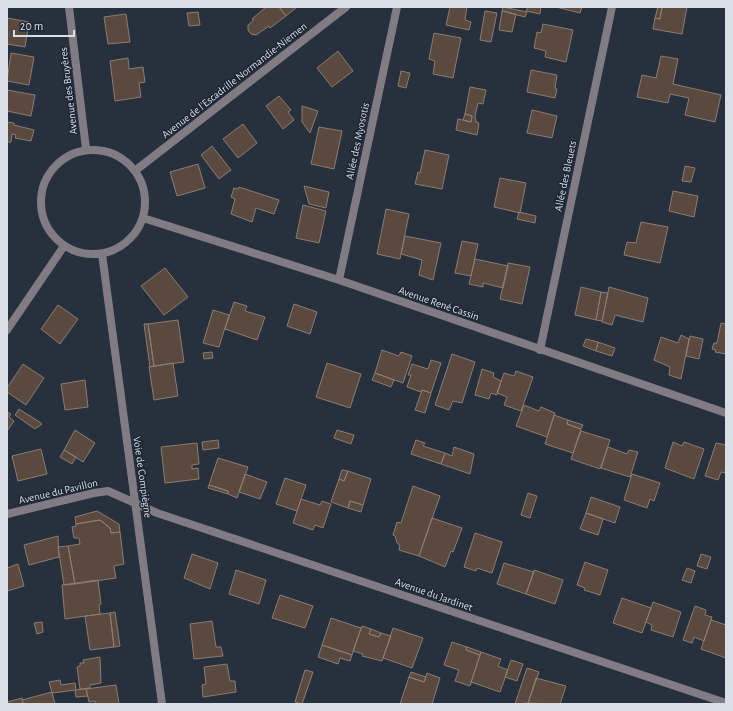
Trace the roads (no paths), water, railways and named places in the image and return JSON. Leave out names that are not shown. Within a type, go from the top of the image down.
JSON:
[{"type":"street","name":"Avenue des Bruyères","points":[[69,7],[86,149]]},
{"type":"street","name":"Avenue de l'Escadrille Normandie-Niemen","points":[[136,170],[346,7]]},
{"type":"street","name":"Allée des Myosotis","points":[[339,280],[397,7]]},
{"type":"street","name":"Allée des Bleuets","points":[[540,350],[612,7]]},
{"type":"street","points":[[86,149],[100,149],[114,153],[126,160],[136,170],[143,185],[146,201],[143,218],[137,231],[128,242],[102,254],[89,254],[76,251],[64,246],[53,235],[44,222],[40,206],[42,190],[47,176],[57,163],[70,154],[86,149]]},
{"type":"street","name":"Avenue René Cassin","points":[[143,218],[339,280],[726,413]]},
{"type":"street","points":[[7,330],[64,246]]},
{"type":"street","name":"Voie de Compiègne","points":[[102,254],[162,704]]},
{"type":"street","name":"Avenue du Pavillon","points":[[7,514],[108,491],[136,503]]},
{"type":"street","name":"Avenue du Jardinet","points":[[136,503],[157,513],[726,704]]}]
